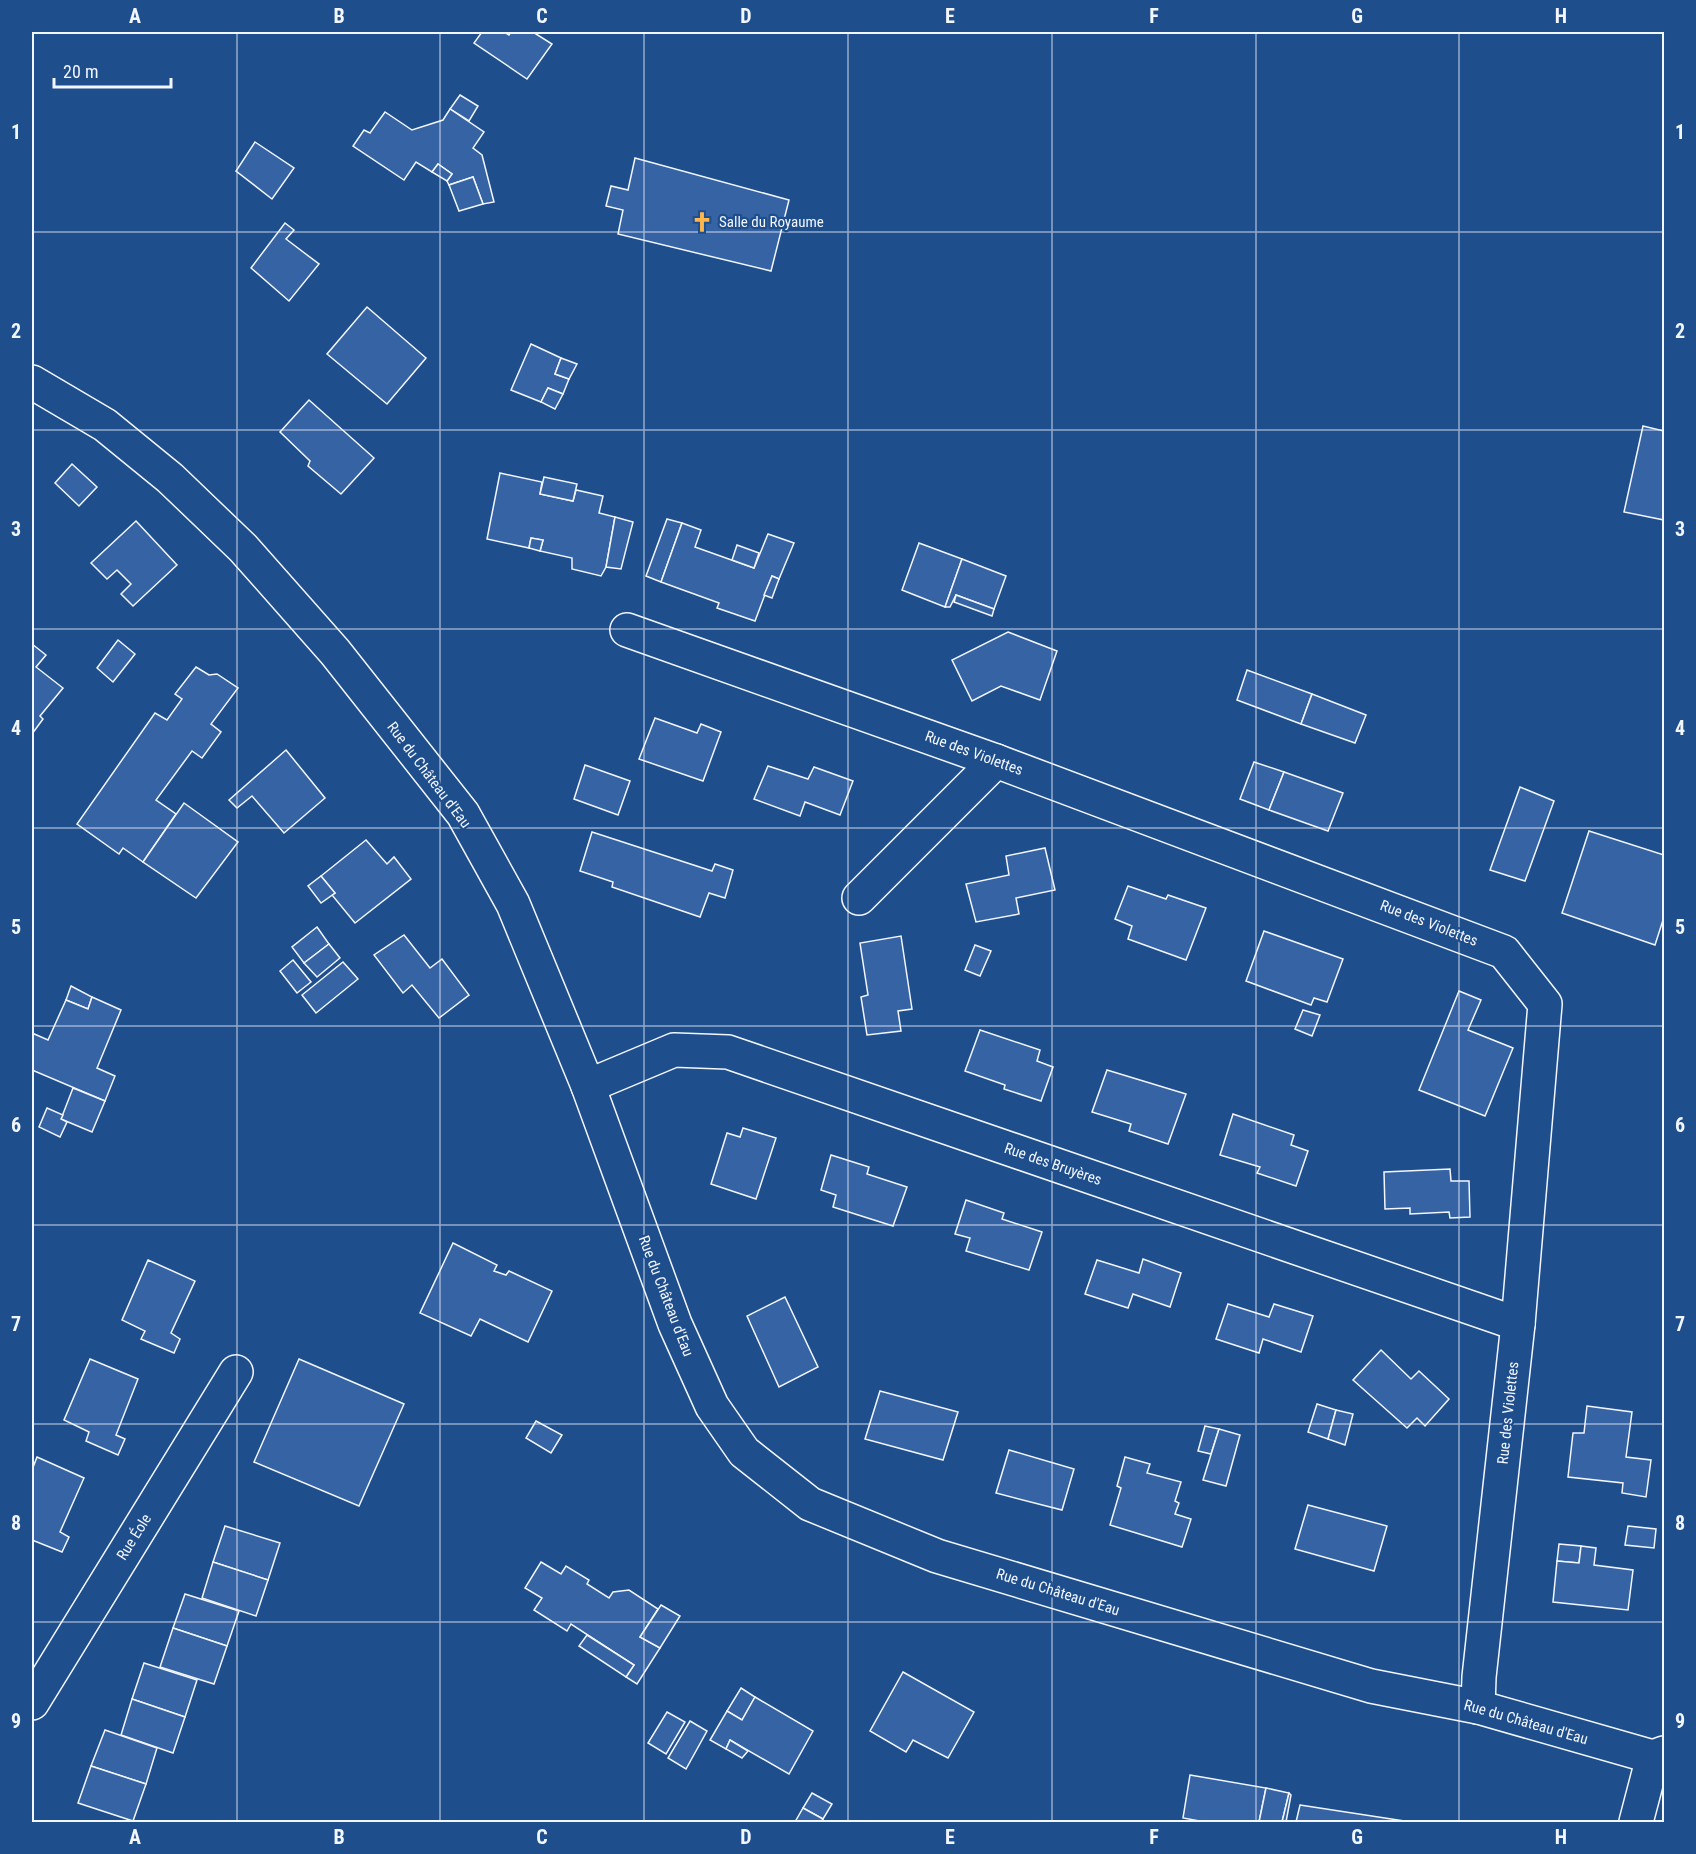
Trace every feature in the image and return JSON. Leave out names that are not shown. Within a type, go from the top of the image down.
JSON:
[{"type":"street","name":"Rue du Château d'Eau","points":[[32,382],[105,425],[170,478],[243,548],[335,652],[462,814],[513,904],[588,1086],[675,1324],[712,1406],[744,1452],[810,1504],[937,1556],[1371,1686],[1478,1707],[1659,1755]]},
{"type":"street","name":"Rue des Violettes","points":[[627,630],[996,760],[1504,952],[1545,1004],[1518,1324],[1478,1707]]},
{"type":"street","points":[[859,898],[996,760]]},
{"type":"street","name":"Rue des Bruyères","points":[[588,1086],[674,1050],[728,1052],[1518,1324]]},
{"type":"street","name":"Rue Éole","points":[[32,1703],[236,1372]]},
{"type":"street","points":[[1636,1822],[1659,1755]]},
{"type":"building","points":[[482,32],[504,32],[509,35],[511,32],[533,32],[552,44],[527,79],[474,43]]},
{"type":"building","points":[[460,95],[478,106],[469,121],[450,109]]},
{"type":"building","points":[[450,109],[484,132],[473,148],[482,155],[494,202],[483,204],[473,177],[449,185],[447,181],[452,174],[438,164],[432,172],[416,162],[404,180],[353,146],[364,130],[370,133],[385,112],[412,130],[443,120]]},
{"type":"building","points":[[255,142],[294,168],[272,199],[236,171]]},
{"type":"building","name":"Salle du Royaume","points":[[635,158],[789,200],[771,271],[618,234],[623,210],[606,206],[611,186],[628,190]]},
{"type":"building","points":[[438,164],[452,174],[447,181],[432,172]]},
{"type":"building","points":[[473,177],[483,204],[459,211],[449,185]]},
{"type":"building","points":[[285,223],[294,230],[286,239],[319,264],[289,301],[251,268]]},
{"type":"building","points":[[367,307],[426,358],[387,404],[327,354]]},
{"type":"building","points":[[531,344],[561,358],[555,374],[569,379],[563,394],[548,388],[541,402],[511,390]]},
{"type":"building","points":[[561,358],[577,364],[569,379],[555,374]]},
{"type":"building","points":[[548,388],[563,394],[555,409],[541,402]]},
{"type":"building","points":[[309,400],[374,458],[341,494],[308,466],[310,461],[280,432]]},
{"type":"building","points":[[1643,426],[1664,431],[1664,520],[1624,512]]},
{"type":"building","points":[[72,464],[97,487],[79,506],[55,483]]},
{"type":"building","points":[[500,473],[542,482],[540,494],[573,501],[576,490],[603,496],[599,513],[615,517],[606,567],[601,576],[572,569],[572,558],[540,551],[543,540],[531,538],[529,548],[487,539]]},
{"type":"building","points":[[544,477],[577,484],[573,501],[540,494]]},
{"type":"building","points":[[615,517],[633,522],[621,569],[606,567]]},
{"type":"building","points":[[667,519],[682,523],[661,582],[646,576]]},
{"type":"building","points":[[136,521],[177,565],[133,606],[121,594],[131,584],[117,570],[107,579],[91,563]]},
{"type":"building","points":[[682,523],[701,530],[695,547],[754,568],[768,534],[794,543],[779,579],[772,576],[755,621],[717,608],[719,603],[661,582]]},
{"type":"building","points":[[531,538],[543,540],[540,551],[529,548]]},
{"type":"building","points":[[919,543],[962,559],[945,607],[902,590]]},
{"type":"building","points":[[737,545],[759,553],[754,568],[732,560]]},
{"type":"building","points":[[962,559],[1006,576],[994,609],[956,595],[950,607],[945,607]]},
{"type":"building","points":[[772,576],[779,579],[772,598],[764,595]]},
{"type":"building","points":[[956,595],[994,609],[992,616],[954,602]]},
{"type":"building","points":[[1008,632],[1057,651],[1040,700],[1001,686],[972,701],[952,660]]},
{"type":"building","points":[[118,640],[135,654],[113,682],[97,668]]},
{"type":"building","points":[[32,644],[46,655],[36,667],[63,688],[40,716],[43,719],[32,734]]},
{"type":"building","points":[[196,667],[209,675],[217,674],[238,688],[211,724],[221,732],[202,758],[192,751],[156,800],[176,814],[143,862],[123,848],[119,854],[77,824],[155,713],[167,720],[182,699],[175,694]]},
{"type":"building","points":[[1247,670],[1312,694],[1301,724],[1237,700]]},
{"type":"building","points":[[1312,694],[1366,715],[1355,743],[1301,724]]},
{"type":"building","points":[[655,718],[697,733],[701,724],[721,732],[703,781],[639,759]]},
{"type":"building","points":[[286,750],[325,798],[284,833],[252,796],[237,808],[229,800]]},
{"type":"building","points":[[1254,762],[1284,772],[1269,810],[1240,799]]},
{"type":"building","points":[[585,765],[630,781],[618,815],[574,799]]},
{"type":"building","points":[[768,766],[808,779],[814,767],[853,781],[840,815],[805,802],[800,816],[754,799]]},
{"type":"building","points":[[1284,772],[1343,793],[1328,831],[1269,810]]},
{"type":"building","points":[[1520,787],[1554,801],[1525,881],[1490,870]]},
{"type":"building","points":[[184,803],[238,842],[196,898],[143,862]]},
{"type":"building","points":[[1589,831],[1664,855],[1664,917],[1655,945],[1562,913]]},
{"type":"building","points":[[592,832],[712,871],[715,864],[733,870],[725,898],[709,893],[700,917],[612,887],[613,882],[580,871]]},
{"type":"building","points":[[366,840],[387,864],[394,857],[411,879],[355,923],[332,895],[335,893],[321,876]]},
{"type":"building","points":[[1045,848],[1055,890],[1016,898],[1019,914],[976,922],[966,884],[1009,875],[1006,856]]},
{"type":"building","points":[[321,876],[335,893],[321,903],[308,886]]},
{"type":"building","points":[[1128,886],[1166,899],[1168,895],[1206,908],[1186,960],[1128,939],[1132,926],[1115,919]]},
{"type":"building","points":[[317,927],[329,944],[304,963],[292,947]]},
{"type":"building","points":[[1264,931],[1343,959],[1327,1002],[1314,998],[1311,1005],[1246,981]]},
{"type":"building","points":[[404,935],[430,968],[442,959],[469,995],[439,1018],[412,985],[403,993],[374,955]]},
{"type":"building","points":[[901,936],[912,1009],[898,1011],[901,1031],[867,1035],[861,997],[868,995],[860,943]]},
{"type":"building","points":[[329,944],[340,958],[317,977],[304,963]]},
{"type":"building","points":[[975,945],[991,951],[980,976],[965,970]]},
{"type":"building","points":[[293,960],[311,982],[297,993],[280,971]]},
{"type":"building","points":[[343,962],[358,979],[316,1013],[302,995]]},
{"type":"building","points":[[71,986],[92,997],[88,1009],[66,1000]]},
{"type":"building","points":[[1459,991],[1481,1000],[1468,1030],[1513,1048],[1485,1116],[1419,1090]]},
{"type":"building","points":[[92,997],[121,1010],[97,1068],[115,1076],[105,1101],[32,1070],[32,1033],[48,1040],[66,1000],[88,1009]]},
{"type":"building","points":[[1303,1010],[1320,1015],[1312,1036],[1295,1029]]},
{"type":"building","points":[[980,1030],[1040,1050],[1037,1061],[1053,1067],[1041,1101],[1004,1089],[1005,1085],[965,1071]]},
{"type":"building","points":[[1107,1070],[1186,1094],[1168,1144],[1129,1131],[1131,1124],[1092,1112]]},
{"type":"building","points":[[73,1088],[105,1101],[92,1132],[61,1119]]},
{"type":"building","points":[[47,1108],[63,1115],[61,1119],[67,1122],[60,1137],[39,1127]]},
{"type":"building","points":[[1233,1114],[1294,1135],[1291,1145],[1308,1151],[1296,1186],[1257,1173],[1260,1167],[1220,1155]]},
{"type":"building","points":[[743,1128],[776,1138],[756,1199],[711,1184],[727,1133],[740,1137]]},
{"type":"building","points":[[831,1155],[869,1167],[867,1174],[907,1187],[893,1226],[833,1207],[836,1195],[821,1190]]},
{"type":"building","points":[[1450,1169],[1451,1181],[1469,1181],[1470,1217],[1450,1218],[1449,1212],[1410,1214],[1410,1208],[1385,1209],[1384,1172]]},
{"type":"building","points":[[966,1200],[1004,1213],[1002,1219],[1042,1232],[1029,1270],[966,1251],[970,1238],[955,1234]]},
{"type":"building","points":[[453,1243],[497,1265],[494,1271],[506,1275],[509,1271],[552,1291],[528,1342],[480,1319],[471,1336],[420,1313]]},
{"type":"building","points":[[1143,1259],[1181,1273],[1170,1307],[1133,1294],[1128,1308],[1085,1294],[1097,1260],[1139,1273]]},
{"type":"building","points":[[148,1260],[195,1281],[171,1333],[180,1339],[174,1353],[141,1339],[145,1331],[122,1320]]},
{"type":"building","points":[[785,1297],[818,1367],[779,1387],[747,1316]]},
{"type":"building","points":[[1228,1304],[1269,1317],[1274,1304],[1313,1316],[1301,1352],[1263,1339],[1259,1353],[1216,1339]]},
{"type":"building","points":[[1381,1350],[1411,1379],[1419,1371],[1449,1399],[1425,1426],[1417,1418],[1407,1428],[1353,1380]]},
{"type":"building","points":[[90,1359],[138,1379],[116,1435],[125,1439],[118,1455],[86,1441],[89,1432],[64,1420]]},
{"type":"building","points":[[299,1359],[404,1404],[359,1506],[254,1462]]},
{"type":"building","points":[[880,1391],[958,1412],[943,1460],[865,1439]]},
{"type":"building","points":[[1317,1404],[1336,1410],[1328,1439],[1308,1432]]},
{"type":"building","points":[[1587,1406],[1632,1412],[1626,1457],[1651,1460],[1646,1497],[1622,1493],[1623,1483],[1568,1477],[1573,1433],[1584,1433]]},
{"type":"building","points":[[1336,1410],[1353,1414],[1345,1445],[1328,1439]]},
{"type":"building","points":[[536,1421],[562,1435],[551,1453],[526,1438]]},
{"type":"building","points":[[1205,1426],[1219,1429],[1211,1454],[1198,1451]]},
{"type":"building","points":[[1219,1429],[1240,1435],[1226,1486],[1203,1480]]},
{"type":"building","points":[[1009,1450],[1074,1469],[1062,1510],[996,1493]]},
{"type":"building","points":[[37,1457],[84,1478],[60,1532],[69,1537],[62,1552],[32,1540],[32,1470]]},
{"type":"building","points":[[1125,1457],[1150,1464],[1147,1473],[1181,1482],[1175,1501],[1179,1503],[1175,1514],[1191,1519],[1182,1547],[1110,1525],[1121,1488],[1117,1486]]},
{"type":"building","points":[[1308,1505],[1387,1526],[1374,1571],[1295,1549]]},
{"type":"building","points":[[225,1526],[280,1543],[268,1580],[213,1562]]},
{"type":"building","points":[[1628,1526],[1656,1529],[1654,1548],[1625,1545]]},
{"type":"building","points":[[1559,1544],[1581,1546],[1579,1563],[1557,1561]]},
{"type":"building","points":[[1581,1546],[1596,1548],[1594,1565],[1633,1570],[1628,1610],[1553,1602],[1557,1561],[1579,1563]]},
{"type":"building","points":[[213,1562],[268,1580],[256,1616],[202,1598]]},
{"type":"building","points":[[541,1562],[561,1574],[566,1566],[589,1580],[587,1584],[609,1598],[613,1592],[629,1590],[658,1609],[640,1637],[660,1648],[637,1684],[626,1677],[634,1665],[571,1624],[567,1631],[534,1610],[542,1598],[525,1588]]},
{"type":"building","points":[[185,1594],[239,1611],[227,1646],[173,1628]]},
{"type":"building","points":[[661,1605],[680,1616],[660,1648],[640,1637]]},
{"type":"building","points":[[173,1628],[227,1646],[214,1684],[160,1667]]},
{"type":"building","points":[[587,1635],[634,1665],[626,1677],[579,1646]]},
{"type":"building","points":[[144,1663],[197,1680],[185,1717],[132,1699]]},
{"type":"building","points":[[903,1672],[974,1712],[948,1758],[913,1740],[906,1752],[870,1731]]},
{"type":"building","points":[[741,1688],[755,1697],[742,1720],[727,1711]]},
{"type":"building","points":[[755,1697],[813,1731],[789,1774],[730,1740],[726,1749],[710,1740],[727,1711],[742,1720]]},
{"type":"building","points":[[132,1699],[185,1717],[173,1753],[121,1735]]},
{"type":"building","points":[[667,1712],[685,1722],[666,1754],[648,1743]]},
{"type":"building","points":[[690,1721],[707,1731],[686,1769],[668,1758]]},
{"type":"building","points":[[105,1730],[157,1748],[146,1784],[91,1766]]},
{"type":"building","points":[[730,1740],[748,1751],[742,1758],[726,1749]]},
{"type":"building","points":[[91,1766],[146,1784],[133,1821],[78,1803]]},
{"type":"building","points":[[1190,1775],[1266,1788],[1259,1822],[1205,1822],[1183,1818]]},
{"type":"building","points":[[1266,1788],[1289,1793],[1282,1822],[1259,1822]]},
{"type":"building","points":[[812,1793],[832,1804],[823,1819],[803,1808]]},
{"type":"building","points":[[1289,1793],[1291,1795],[1286,1822],[1282,1822]]},
{"type":"building","points":[[1300,1805],[1411,1822],[1296,1822]]},
{"type":"building","points":[[803,1808],[823,1819],[821,1822],[795,1822]]},
{"type":"place","name":"Salle du Royaume","points":[[702,222]]}]
